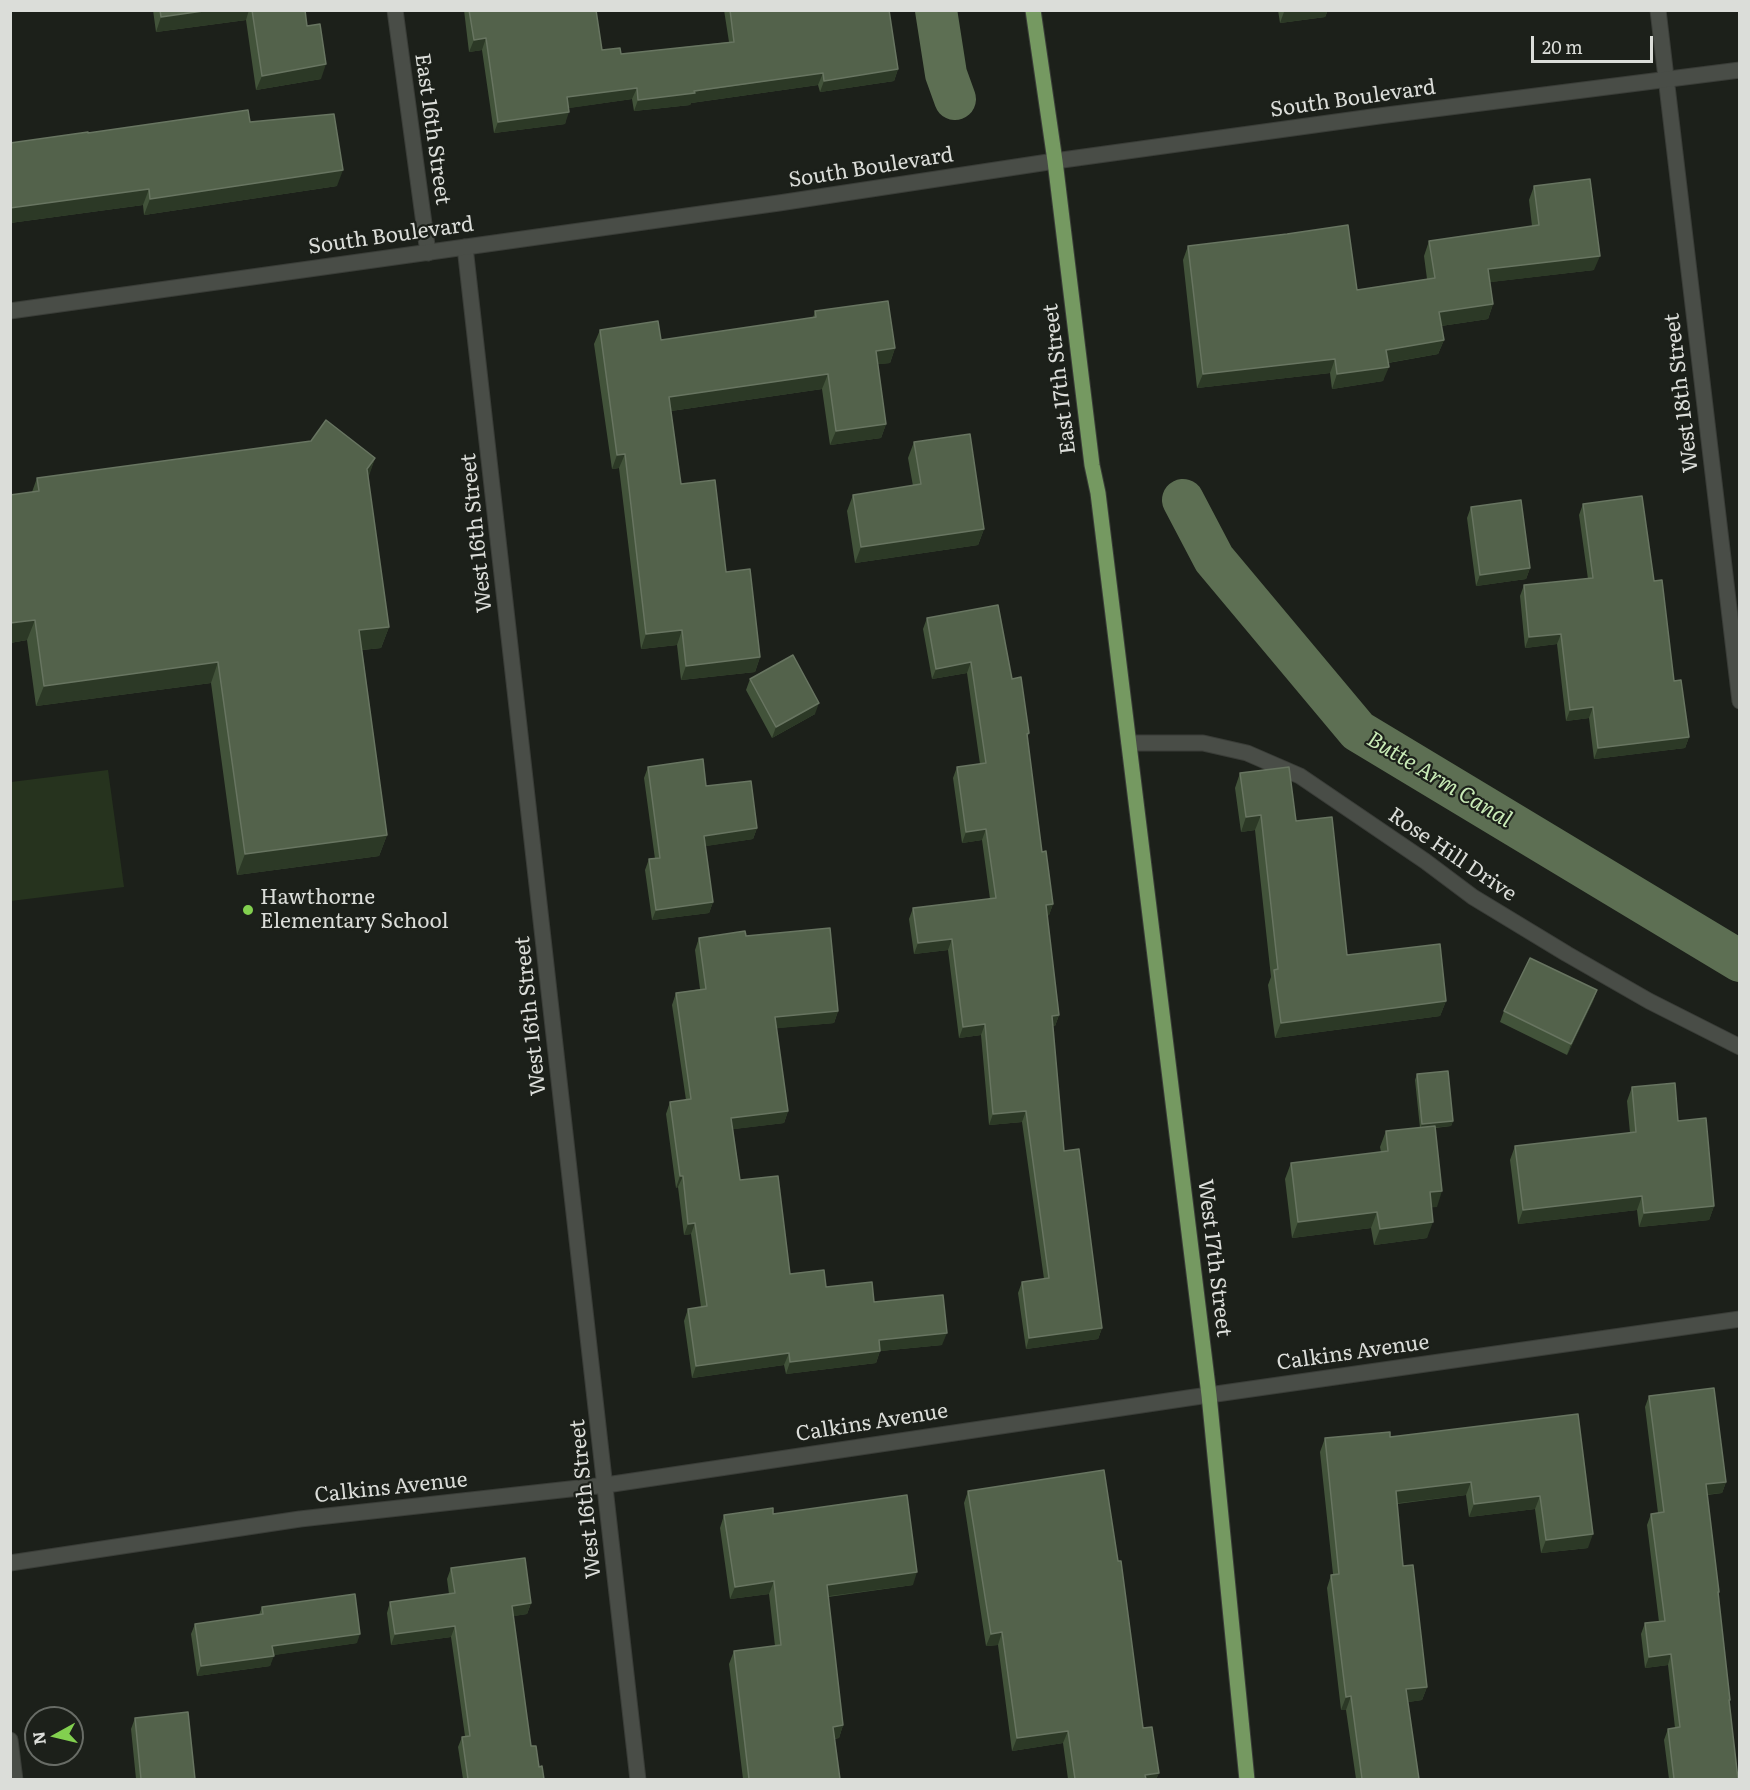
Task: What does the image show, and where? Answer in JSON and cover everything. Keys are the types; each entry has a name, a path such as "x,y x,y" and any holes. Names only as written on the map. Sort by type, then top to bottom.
{"main road":[{"name":"East 17th Street","path":"1033,10 1055,161 1129,743"},
{"name":"West 17th Street","path":"1129,743 1209,1395 1247,1779"}],"street":[{"name":"East 16th Street","path":"395,10 428,252"},
{"name":"West 18th Street","path":"1658,10 1740,701"},
{"name":"South Boulevard","path":"10,311 779,203 1055,161 1379,116 1740,70"},
{"name":"West 16th Street","path":"465,247 638,1779"},
{"name":"Rose Hill Drive","path":"1129,743 1203,743 1247,753 1300,776 1425,861 1473,897 1649,1001 1740,1047"},
{"name":"Calkins Avenue","path":"10,1563 300,1519 606,1485 1740,1319"},
{"path":"10,1740 15,1779"}],"green space":[{"path":"108,770 124,887 11,901 11,782"}],"building":[{"path":"160,10 210,10 161,17"},
{"path":"252,10 305,10 307,26 320,24 326,64 262,76"},
{"path":"469,10 596,10 602,50 620,48 621,54 734,42 730,10 889,10 898,69 824,81 823,73 638,100 637,88 567,97 569,112 498,122 486,38 474,40"},
{"path":"248,110 250,122 334,114 343,170 150,199 149,189 10,208 10,143"},
{"path":"1590,179 1600,256 1488,269 1493,304 1439,312 1444,340 1386,350 1389,367 1337,374 1335,359 1203,374 1188,246 1348,225 1357,290 1435,278 1429,241 1539,225 1534,186"},
{"path":"888,301 895,348 876,351 886,424 836,431 828,374 669,397 681,484 715,480 726,572 750,569 760,657 686,666 682,630 646,634 625,454 617,455 600,330 658,321 661,340 816,317 815,311"},
{"path":"326,420 375,458 367,469 389,627 359,630 387,835 245,854 218,662 44,686 35,620 10,623 10,495 39,491 37,478 311,441"},
{"path":"970,434 984,529 861,547 853,495 921,484 914,442"},
{"path":"1642,496 1654,581 1662,580 1674,681 1681,680 1689,737 1598,748 1593,707 1570,710 1561,634 1529,637 1524,585 1593,578 1583,504"},
{"path":"1521,500 1530,568 1480,575 1471,507"},
{"path":"998,605 1012,679 1021,677 1042,852 1046,851 1053,904 1046,905 1059,1015 1052,1016 1064,1151 1079,1149 1102,1328 1029,1338 1022,1282 1049,1278 1026,1111 993,1114 985,1024 963,1027 952,939 918,943 913,908 996,898 986,829 966,832 957,767 986,763 971,662 936,669 927,618"},
{"path":"793,655 819,703 776,727 750,679"},
{"path":"703,759 706,786 751,781 757,828 704,836 713,902 656,910 649,859 660,858 648,767"},
{"path":"1289,767 1296,821 1332,817 1347,955 1440,944 1446,1001 1281,1023 1274,970 1278,969 1261,815 1246,817 1240,773"},
{"path":"830,928 838,1011 775,1017 788,1111 731,1118 740,1180 778,1176 790,1274 824,1270 826,1287 872,1282 874,1302 943,1295 947,1333 879,1340 880,1351 790,1362 789,1353 696,1366 688,1309 707,1306 695,1223 688,1224 683,1176 680,1176 670,1102 691,1099 676,993 706,989 699,938 745,931 746,936"},
{"path":"1530,958 1597,990 1571,1044 1504,1011"},
{"path":"1448,1071 1453,1121 1422,1124 1417,1074"},
{"path":"1675,1083 1678,1121 1706,1118 1714,1206 1644,1213 1642,1196 1523,1210 1515,1146 1636,1132 1632,1087"},
{"path":"1435,1126 1442,1191 1430,1192 1433,1222 1380,1229 1377,1212 1298,1222 1291,1163 1388,1151 1386,1131"},
{"path":"1714,1388 1726,1482 1706,1484 1738,1779 1674,1779 1668,1729 1680,1727 1671,1654 1649,1657 1645,1623 1665,1621 1651,1514 1664,1512 1649,1396"},
{"path":"1578,1414 1593,1534 1546,1540 1540,1496 1474,1504 1471,1482 1396,1491 1403,1566 1413,1565 1427,1687 1406,1689 1419,1779 1362,1779 1351,1696 1346,1697 1331,1575 1339,1574 1325,1438 1390,1432 1390,1437"},
{"path":"1104,1470 1118,1561 1121,1561 1143,1728 1152,1727 1159,1773 1145,1775 1146,1779 1075,1779 1068,1731 1017,1738 1002,1632 991,1634 968,1491"},
{"path":"907,1495 917,1572 827,1585 843,1725 833,1727 840,1779 749,1779 734,1651 781,1645 774,1581 735,1587 724,1515 773,1508 773,1514"},
{"path":"525,1558 531,1603 512,1606 531,1746 536,1746 539,1767 542,1766 544,1779 468,1779 462,1737 470,1736 455,1626 395,1634 390,1602 455,1593 451,1568"},
{"path":"355,1594 360,1634 272,1646 274,1656 201,1666 195,1624 263,1614 262,1607"},
{"path":"188,1712 195,1779 141,1779 135,1718"}],"waterway":[{"path":"936,10 946,74 955,99"},
{"name":"Butte Arm Canal","path":"1183,500 1214,559 1358,731 1740,961"}],"place":[{"name":"Hawthorne Elementary School","path":"248,910"}]}
